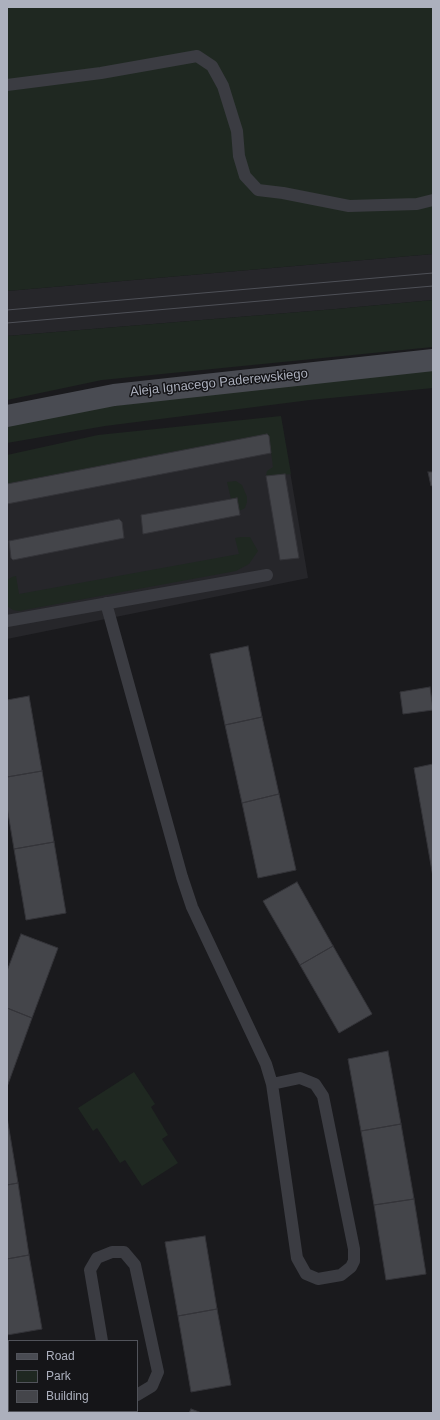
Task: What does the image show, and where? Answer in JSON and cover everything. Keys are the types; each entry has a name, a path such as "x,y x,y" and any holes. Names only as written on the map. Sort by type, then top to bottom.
{"street":[{"name":"Aleja Ignacego Paderewskiego","path":"7,416 114,395 433,360"}],"lane":[{"path":"7,85 101,73 197,56 212,66 223,86 237,131 239,156 245,176 258,190 283,193 349,206 417,204 433,200"},
{"path":"7,621 267,575"},
{"path":"106,603 182,877 192,907 266,1064 272,1084 297,1258 306,1274 318,1280 342,1275 351,1267 354,1261 354,1250 323,1096 315,1084 300,1078 272,1084"},
{"path":"102,1340 90,1270 97,1258 112,1252 124,1252 135,1265 158,1372 152,1386 138,1394"}],"shaded area":[{"path":"433,254 433,300 7,336 7,291"},
{"path":"282,424 308,578 7,639 7,465"}],"green space":[{"path":"7,7 433,7 433,254 7,291"},
{"path":"433,300 433,347 102,380 7,400 7,336"},
{"path":"433,370 433,388 310,400 105,426 7,443 7,425 83,410 196,395"},
{"path":"281,416 291,474 266,476 267,471 273,467 269,436 267,434 7,484 7,455 98,435"},
{"path":"236,481 242,485 247,497 245,508 239,511 237,498 231,499 227,482"},
{"path":"250,537 258,551 249,564 236,571 19,611 13,610 7,606 7,580 12,577 16,576 19,594 239,554 235,538"},
{"path":"134,1072 155,1104 151,1107 168,1135 162,1139 178,1163 142,1186 125,1160 120,1163 97,1128 93,1131 78,1108"}],"building":[{"path":"267,434 269,436 271,453 7,504 7,484"},
{"path":"428,472 433,472 433,485 431,486"},
{"path":"285,474 299,558 280,560 266,476"},
{"path":"237,498 240,515 143,534 141,515"},
{"path":"119,519 122,522 124,538 13,560 11,558 9,541"},
{"path":"248,646 262,717 225,725 210,654"},
{"path":"430,687 433,710 403,714 400,692"},
{"path":"29,696 42,771 7,777 7,700"},
{"path":"262,717 279,794 242,803 225,725"},
{"path":"433,764 433,877 414,768"},
{"path":"42,771 54,842 14,849 7,807 7,777"},
{"path":"279,794 296,870 258,878 242,803"},
{"path":"54,842 66,913 26,920 14,849"},
{"path":"297,882 333,946 300,965 263,901"},
{"path":"21,934 58,948 32,1018 7,1008 7,971"},
{"path":"333,946 372,1014 339,1033 300,965"},
{"path":"7,1008 32,1018 7,1087"},
{"path":"388,1051 401,1124 361,1131 348,1059"},
{"path":"7,1117 18,1183 7,1185"},
{"path":"401,1124 414,1199 374,1205 361,1131"},
{"path":"18,1183 29,1255 7,1259 7,1185"},
{"path":"414,1199 426,1274 386,1280 374,1205"},
{"path":"205,1236 217,1309 178,1316 165,1242"},
{"path":"29,1255 42,1329 7,1335 7,1259"},
{"path":"217,1309 231,1385 191,1392 178,1316"},
{"path":"191,1409 202,1413 189,1413"}],"tram line":[{"path":"7,310 433,273"},
{"path":"7,323 433,286"}]}
